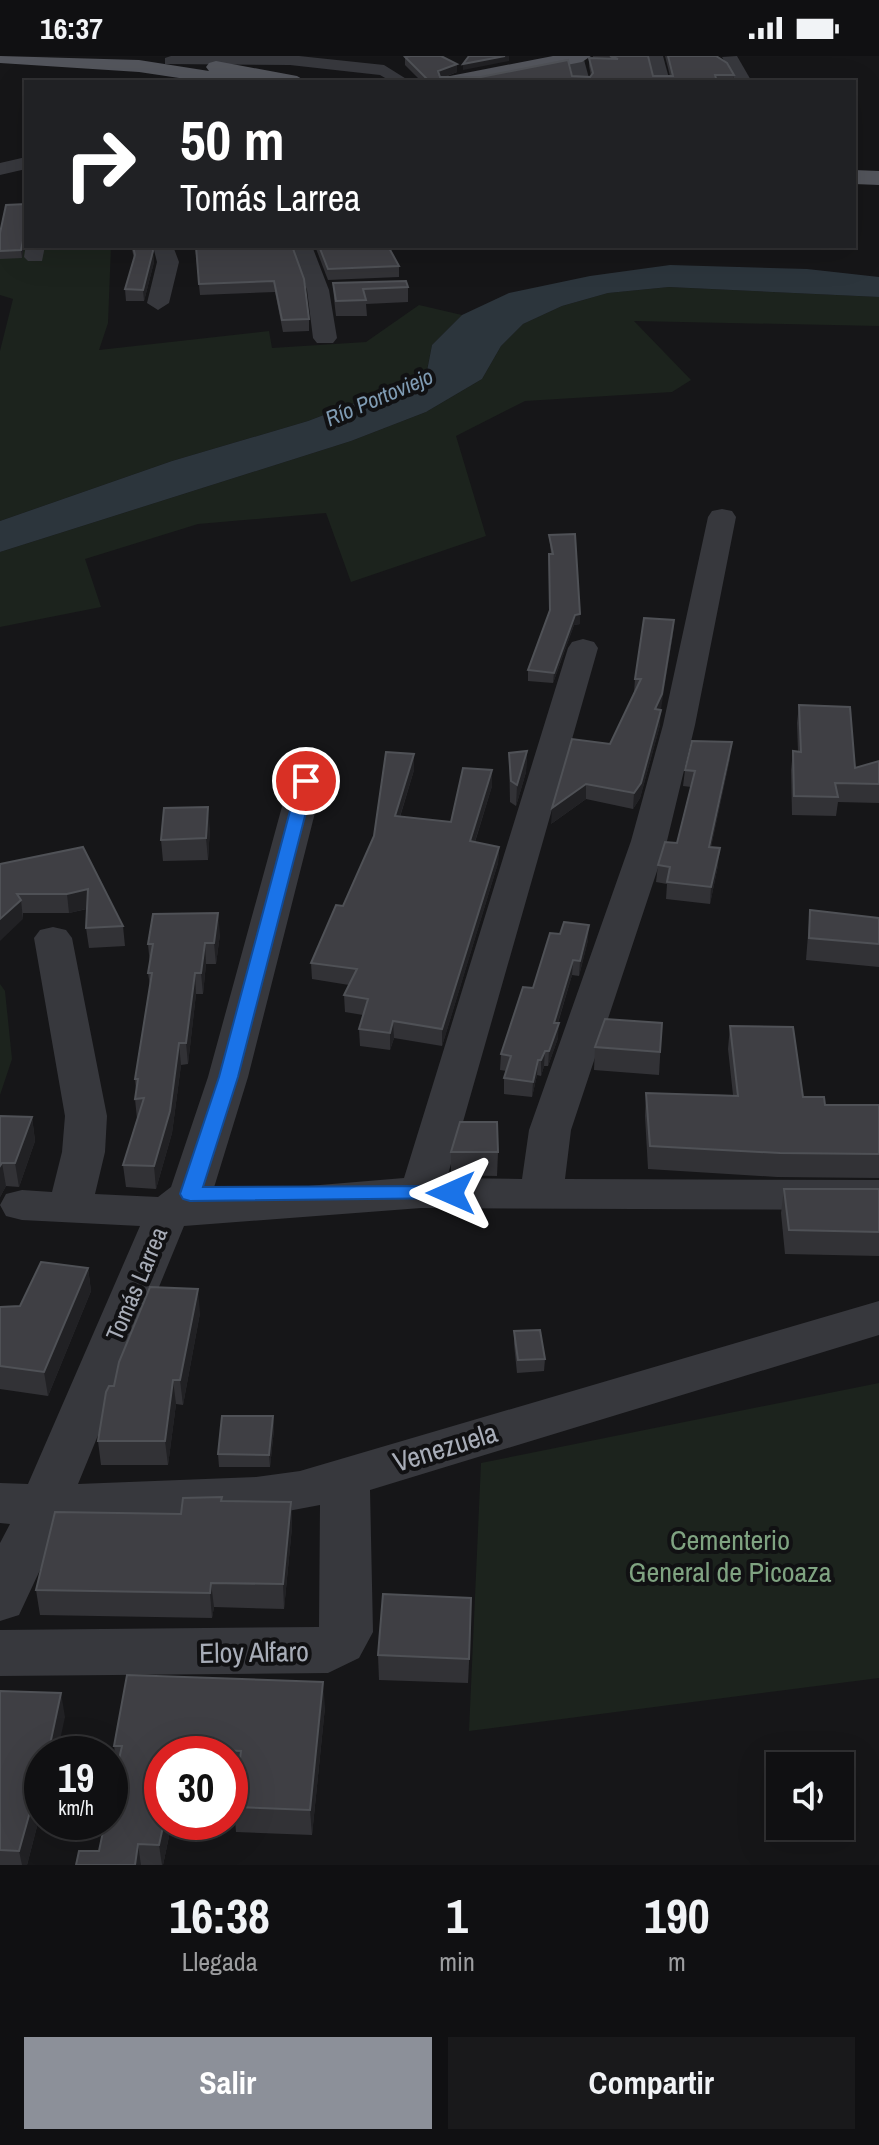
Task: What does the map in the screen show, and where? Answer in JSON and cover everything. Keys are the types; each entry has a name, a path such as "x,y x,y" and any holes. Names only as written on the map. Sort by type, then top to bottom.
{"main road":[{"path":"119,56 201,65 286,80"},
{"path":"459,80 544,59 579,56"},
{"path":"0,57 103,62 231,80"},
{"path":"442,80 486,74"},
{"path":"856,169 879,169"},
{"path":"856,177 879,178"}],"street":[{"path":"579,56 582,80"},
{"path":"655,56 661,80"},
{"path":"730,57 743,80"},
{"path":"171,61 290,60 384,70 401,80"},
{"path":"201,65 238,65 332,78 379,80"},
{"path":"0,169 24,163"},
{"path":"158,303 168,262 164,248"},
{"path":"303,248 326,290 325,338"},
{"path":"542,1192 550,1130 649,841 679,725 722,517"},
{"path":"421,1193 583,648"},
{"name":"Tomás Larrea","path":"0,1599 22,1504 179,1203 228,1077 306,781"},
{"path":"53,938 86,1116 87,1140 82,1167 68,1208"},
{"path":"22,1205 68,1208 421,1193 879,1195"},
{"name":"Venezuela","path":"22,1504 256,1497 300,1491 879,1318"},
{"name":"Eloy Alfaro","path":"0,1653 328,1650 340,1642 346,1632 345,1478"}],"green space":[{"path":"0,228 24,228 24,248 111,248 108,323 99,350 269,331 272,348 366,342 419,305 462,315 432,345 426,375 308,421 172,461 0,521 0,351 13,299 0,295"},
{"path":"669,287 879,297 879,326 634,321 691,380 672,392 525,401 456,436 486,536 351,582 326,513 198,524 85,559 101,607 0,627 0,552 351,441 426,412 482,379 501,346 523,324 562,306 608,293"},
{"path":"0,984 5,991 12,1059 0,1095"},
{"name":"Cementerio General de Picoaza","path":"879,1383 879,1678 469,1731 481,1463"}],"water":[{"name":"Río Portoviejo","path":"670,265 807,269 879,277 879,297 669,287 608,293 562,306 523,324 501,346 482,379 426,412 351,441 0,552 0,521 172,461 308,421 426,376 432,345 462,315 509,293 590,276"}],"building":[{"path":"441,56 457,64 438,71 440,77 481,77 568,60 572,76 590,77 593,73 589,58 618,59 610,56 648,56 653,76 673,76 668,56 716,56 727,63 734,75 715,75 716,80 428,80 405,57"},
{"path":"469,56 505,56 463,64"},
{"path":"24,204 21,250 0,251 6,205"},
{"path":"133,248 152,248 143,290 125,289 135,255"},
{"path":"196,248 293,248 304,279 309,319 282,320 274,281 199,284"},
{"path":"320,248 389,248 399,266 328,269"},
{"path":"406,281 408,287 363,289 366,300 336,301 333,283"},
{"path":"575,534 580,614 575,615 554,673 528,670 550,610 549,554 553,554 549,535"},
{"path":"644,618 674,620 662,694 655,709 661,710 641,783 634,793 586,784 552,808 572,739 610,744 641,679 635,679"},
{"path":"799,705 850,707 855,768 879,761 879,784 835,783 838,797 794,796 793,751 801,752"},
{"path":"692,741 732,742 709,847 720,848 711,887 667,882 670,867 658,865 665,842 677,843 695,771 685,770"},
{"path":"527,751 517,785 511,781 509,753"},
{"path":"386,752 414,754 395,816 451,822 463,768 492,770 470,841 499,847 442,1029 393,1021 390,1033 359,1029 368,999 344,995 357,969 311,963 336,905 343,906 374,836"},
{"path":"208,807 206,838 161,840 164,808"},
{"path":"83,847 123,926 86,928 88,889 67,894 17,894 21,900 0,919 0,864"},
{"path":"810,910 879,918 879,944 809,938"},
{"path":"218,913 214,943 205,943 201,973 195,973 186,1043 179,1043 170,1111 154,1166 123,1165 144,1098 135,1099 138,1079 135,1079 152,973 148,973 153,944 148,944 153,914"},
{"path":"564,922 589,925 580,961 573,960 554,1023 559,1023 549,1051 545,1051 538,1060 533,1082 504,1078 511,1056 501,1054 523,987 533,988 550,933 560,934"},
{"path":"605,1019 662,1023 660,1052 595,1047"},
{"path":"730,1026 793,1027 803,1097 824,1097 825,1105 879,1105 879,1154 780,1153 650,1146 646,1093 738,1096"},
{"path":"0,1116 32,1117 15,1163 2,1163 0,1166"},
{"path":"460,1122 497,1122 498,1152 451,1152"},
{"path":"784,1189 879,1189 879,1232 789,1230"},
{"path":"41,1262 88,1268 44,1372 0,1366 0,1307 20,1306"},
{"path":"150,1287 198,1289 180,1380 173,1380 165,1441 98,1441 106,1392 109,1386 114,1386 119,1362"},
{"path":"540,1330 545,1359 518,1360 514,1331"},
{"path":"222,1416 273,1416 269,1455 218,1454"},
{"path":"222,1497 221,1501 291,1502 283,1584 211,1583 210,1593 36,1590 55,1512 181,1514 183,1498"},
{"path":"383,1594 471,1598 469,1659 378,1655"},
{"path":"127,1675 323,1682 310,1810 248,1808 248,1736 144,1736 144,1840 160,1840 159,1845 138,1844 135,1865 76,1865 79,1851 99,1851 101,1840 128,1840 128,1736 116,1736"},
{"path":"0,1691 61,1693 52,1736 24,1736 24,1833 19,1851 0,1850"}],"route":[{"path":"306,781 228,1077 190,1194 451,1193"}]}
